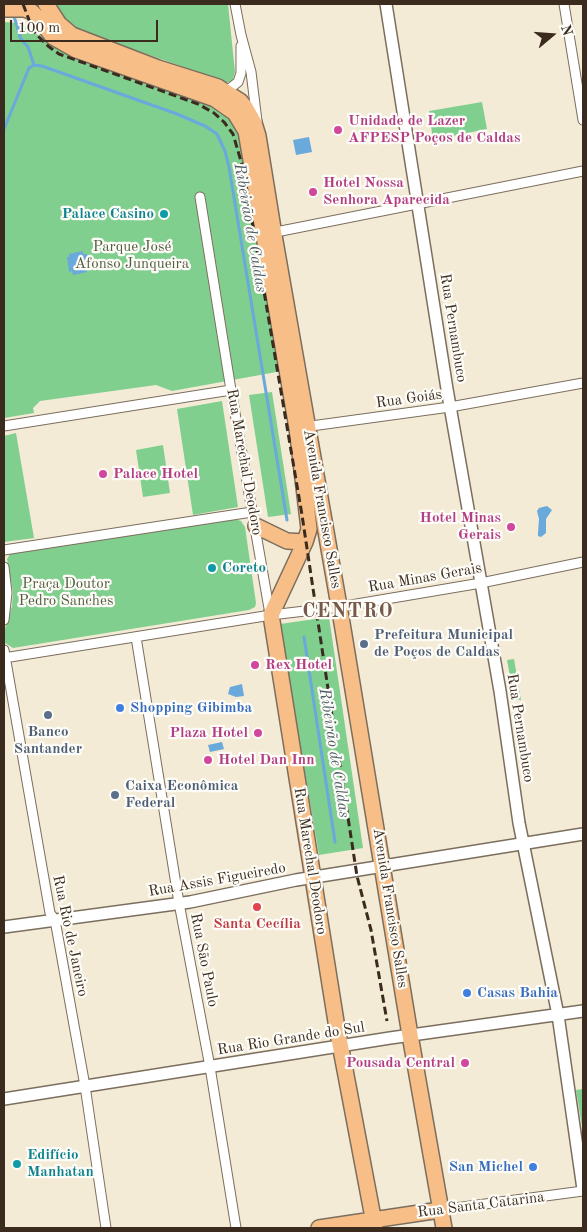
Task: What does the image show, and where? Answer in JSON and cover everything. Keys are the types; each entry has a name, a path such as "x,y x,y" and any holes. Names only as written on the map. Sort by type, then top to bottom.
{"main road":[{"name":"Avenida Francisco Salles","path":"46,4 60,24 72,35 158,68 210,84 235,113 246,131 268,234 302,428 339,607 444,1228"},
{"name":"Avenida Francisco Salles","path":"8,8 25,10 36,15 53,38 61,43 103,60 220,95 245,107 254,123 258,136 268,234"},
{"name":"Avenida Francisco Salles","path":"271,616 305,542 309,529 302,428"},
{"path":"254,519 287,541 305,542"},
{"name":"Rua Marechal Deodoro","path":"271,616 340,1046 374,1224"},
{"name":"Rua Santa Catarina","path":"319,1228 374,1224 440,1210"}],"street":[{"path":"235,4 251,72 258,136"},
{"name":"Rua Pernambuco","path":"386,4 450,407 500,691 523,843 558,1015 583,1190"},
{"path":"564,4 583,120"},
{"path":"220,95 238,82 241,73 241,35"},
{"path":"268,234 583,171"},
{"name":"Rua Marechal Deodoro","path":"200,197 231,390 271,616"},
{"name":"Rua Goiás","path":"302,428 450,407 583,384"},
{"path":"4,426 231,390"},
{"path":"4,550 254,519"},
{"name":"Rua Minas Gerais","path":"271,616 339,607 481,583 583,562"},
{"path":"4,567 7,594 4,620"},
{"path":"4,655 271,616"},
{"name":"Rua São Paulo","path":"136,637 179,904 210,1067 236,1228"},
{"name":"Rua Rio de Janeiro","path":"4,655 50,913 55,920 85,1086 106,1228"},
{"name":"Rua Assis Figueiredo","path":"4,927 179,904 363,869 583,834"},
{"name":"Rua Rio Grande do Sul","path":"4,1098 410,1035 583,1011"},
{"name":"Rua Santa Catarina","path":"440,1210 583,1190"}],"green space":[{"path":"57,4 228,4 235,72 233,79 231,82 226,82 81,31 61,15"},
{"name":"Parque José Afonso Junqueira","path":"4,22 20,23 56,47 188,93 228,113 240,131 282,371 172,391 156,385 40,401 33,408 34,413 4,418"},
{"path":"482,102 487,129 433,140 429,111"},
{"path":"272,392 291,514 268,517 249,395"},
{"path":"222,401 238,507 193,515 177,409"},
{"path":"16,433 34,538 4,542 4,436"},
{"path":"163,445 170,493 143,497 136,450"},
{"name":"Praça Doutor Pedro Sanches","path":"235,519 241,521 245,527 255,607 249,610 13,648 5,643 4,632 12,606 13,592 7,559 10,554"},
{"path":"329,617 363,848 319,855 280,624"},
{"path":"514,659 521,700 514,699 507,660"},
{"path":"583,1089 583,1132 576,1090"}],"water":[{"path":"309,137 312,152 296,155 293,140"},
{"path":"83,251 83,254 87,254 89,268 86,268 87,272 73,275 72,271 69,272 67,257 69,257 69,254"},
{"path":"547,506 552,510 546,519 546,533 541,537 538,536 539,519 537,511 539,508"},
{"path":"242,684 244,696 236,697 228,694 230,687"},
{"path":"222,742 224,749 210,752 208,745"}],"waterway":[{"path":"13,13 21,39 28,47 34,65"},
{"name":"Ribeirão de Caldas","path":"34,65 42,66 177,114 205,126 217,134 225,151 229,167 287,520"},
{"path":"4,129 29,68 34,65"},
{"name":"Ribeirão de Caldas","path":"304,637 335,842"}],"railway":[{"path":"23,4 36,34 59,54 198,104 214,113 233,134 243,168 302,515 333,722"},
{"path":"339,759 357,876 371,930 387,1021"}],"place":[{"name":"Unidade de Lazer AFPESP Poços de Caldas","path":"338,130"},
{"name":"Hotel Nossa Senhora Aparecida","path":"313,192"},
{"name":"Palace Casino","path":"164,214"},
{"name":"Palace Hotel","path":"103,474"},
{"name":"Hotel Minas Gerais","path":"511,527"},
{"name":"Coreto","path":"212,568"},
{"name":"Prefeitura Municipal de Poços de Caldas","path":"364,644"},
{"name":"Rex Hotel","path":"255,665"},
{"name":"Shopping Gibimba","path":"120,708"},
{"name":"Banco Santander","path":"48,715"},
{"name":"Plaza Hotel","path":"258,733"},
{"name":"Hotel Dan Inn","path":"208,760"},
{"name":"Caixa Econômica Federal","path":"115,795"},
{"name":"Santa Cecília","path":"257,907"},
{"name":"Casas Bahia","path":"467,993"},
{"name":"Pousada Central","path":"465,1063"},
{"name":"Edifício Manhatan","path":"17,1164"},
{"name":"San Michel","path":"533,1167"}],"district":[{"name":"CENTRO","path":"348,612"}]}
